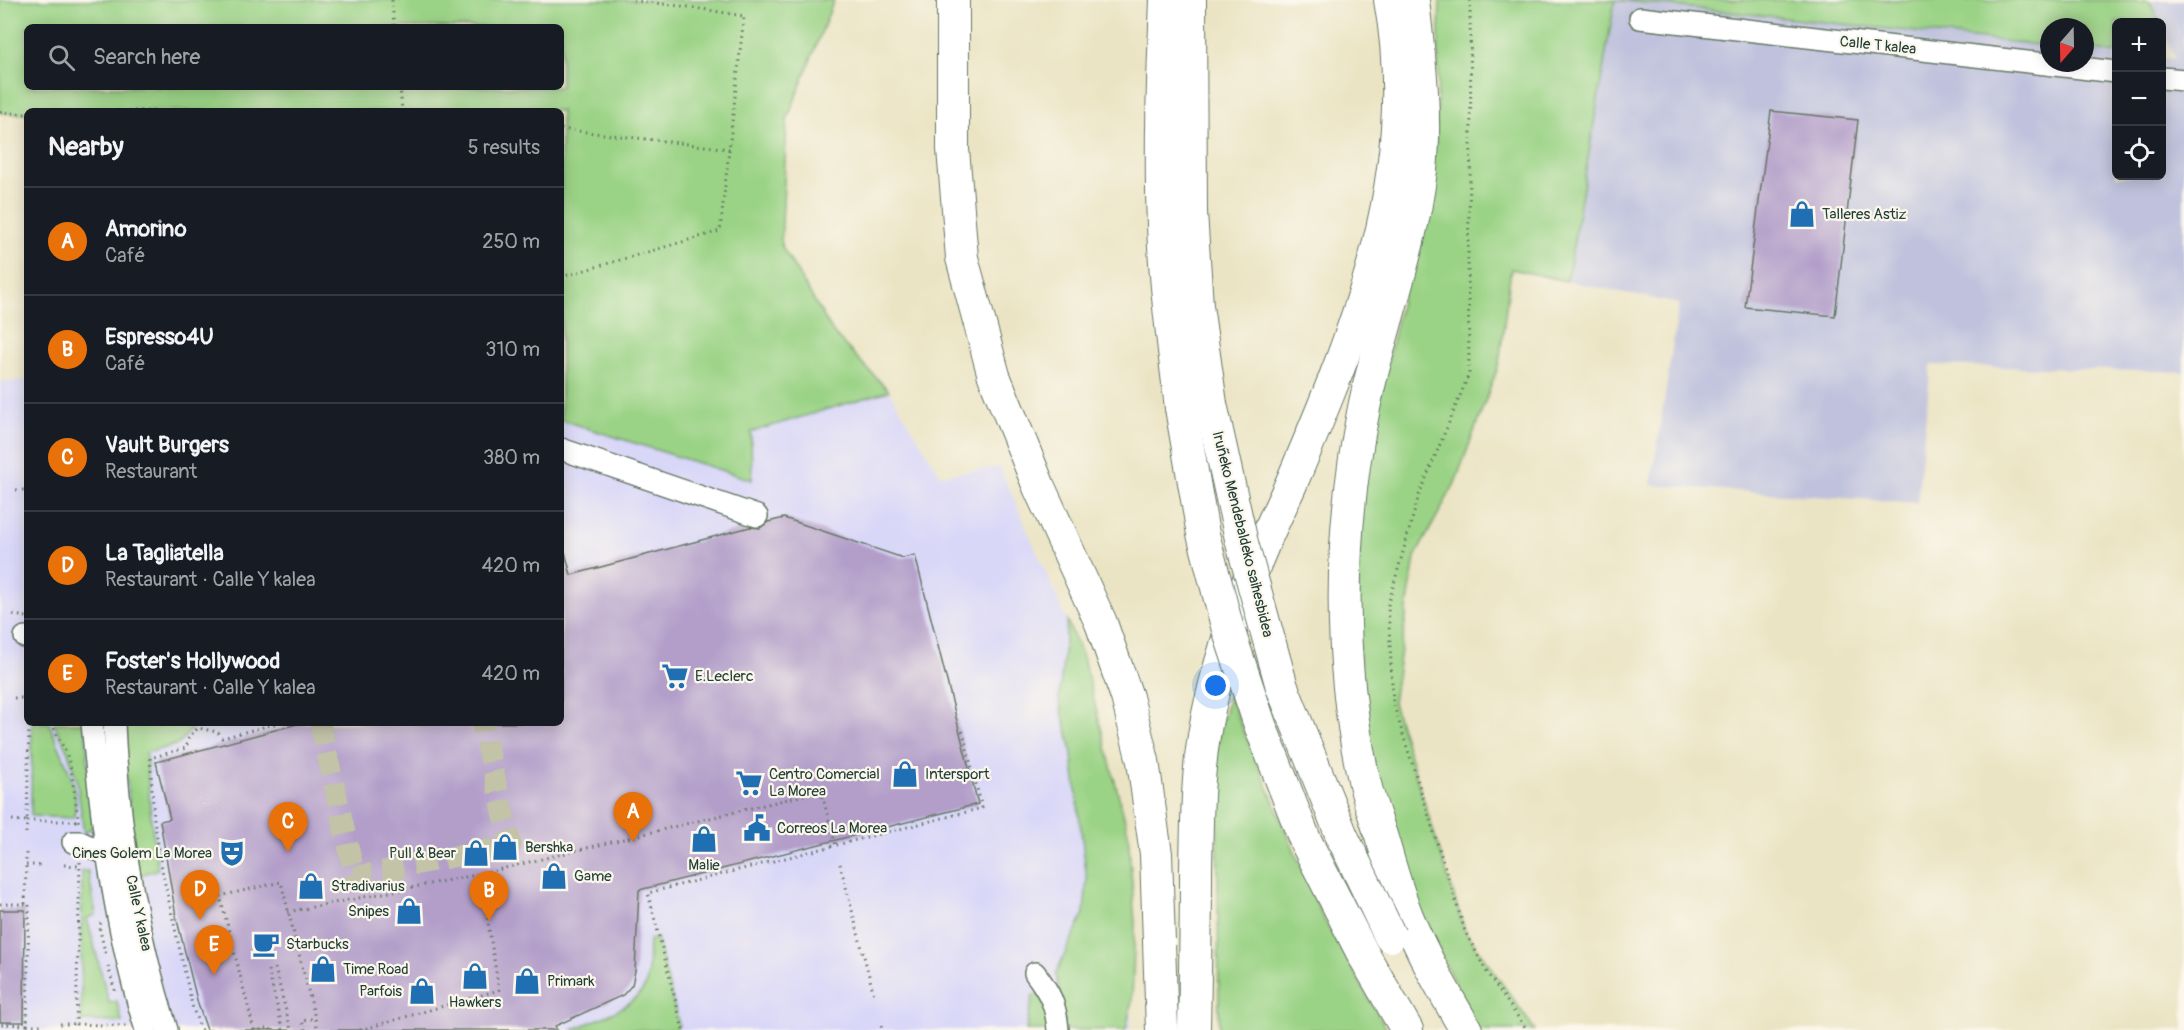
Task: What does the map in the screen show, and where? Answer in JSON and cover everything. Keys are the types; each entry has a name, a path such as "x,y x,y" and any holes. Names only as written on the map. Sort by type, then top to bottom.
{"highway":[{"path":"953,0 953,149 962,258 994,376 1039,487 1101,623 1127,697 1143,761 1156,854 1162,1030"},
{"path":"954,59 965,0"},
{"path":"1151,0 1155,54 1162,92"},
{"name":"Iruñeko Mendebaldeko saihesbidea","path":"1166,0 1162,92 1163,225 1170,316 1196,406 1242,543 1282,687 1342,836 1390,936 1446,1030"},
{"name":"Iruñeko Mendebaldeko saihesbidea","path":"1190,0 1191,212 1197,306 1196,406 1203,534 1227,626 1260,725 1305,840 1363,954 1407,1030"},
{"path":"1194,1030 1197,796 1202,747 1210,705 1234,620 1344,353 1375,263 1386,218 1397,153 1396,34 1390,0"},
{"path":"1413,0 1425,121 1421,171 1413,216 1371,374 1355,459 1345,555 1347,647 1350,689 1365,784 1388,859 1407,915 1434,974 1466,1030"},
{"path":"1289,488 1311,461 1323,440 1362,346 1388,266 1401,219 1413,157 1419,71"},
{"path":"1144,1030 1148,938 1142,826 1149,800"}],"street":[{"name":"Calle T kalea","path":"1640,18 2112,72"},
{"path":"2166,78 2184,80"},
{"path":"564,450 757,516"},
{"name":"Calle Y kalea","path":"92,726 106,854 146,1030"},
{"name":"Calle Y kalea","path":"114,726 116,768 132,884 167,1030"},
{"path":"78,845 80,842 106,854"},
{"path":"1035,973 1050,992 1057,1014 1058,1030"}],"path":[{"path":"392,0 394,24"},
{"path":"564,276 720,231 744,16 629,0"},
{"path":"1470,0 1469,374 1419,495 1388,605 1393,703 1465,931 1486,971 1527,1030"},
{"path":"400,90 402,108"},
{"path":"0,112 24,114"},
{"path":"564,129 730,149"},
{"path":"16,490 24,490"},
{"path":"13,615 24,628"},
{"path":"14,698 24,698"},
{"path":"26,833 28,726"},
{"path":"53,726 66,752 71,769 79,821 76,1024"},
{"path":"201,1030 193,1009 163,875 154,819 150,758 186,748 189,737 198,728 218,732 222,738 267,726"},
{"path":"683,1030 648,893 982,808 962,729"},
{"path":"288,912 480,874 821,791 836,846"},
{"path":"12,820 79,821"},
{"path":"25,904 26,854"},
{"path":"840,864 874,995"},
{"path":"26,865 43,865"},
{"path":"64,865 87,866"},
{"path":"360,1030 499,990 480,874"},
{"path":"254,1030 220,896 281,882 318,1030"},
{"path":"0,904 29,904 27,1024"},
{"path":"275,968 291,1030"},
{"path":"268,970 284,1030"},
{"path":"305,1030 302,1021 315,1018"},
{"path":"0,1024 43,1024"},
{"path":"60,1024 128,1026 128,1030"},
{"path":"260,1030 270,1028 271,1030"}],"shaded area":[{"path":"1615,0 2040,45 2040,72 2094,72 2094,50 2112,52 2112,180 2166,180 2166,58 2175,58 2166,38 2166,18 2157,18 2149,0 2184,0 2184,372 1931,365 1917,503 1651,485 1679,304 1567,281"},
{"path":"24,380 24,726 564,726 564,421 751,480 751,432 889,391 941,475 1000,467 1083,658 1128,832 1135,923 1130,1030 0,1030 0,382"}],"green space":[{"path":"0,0 834,0 787,120 781,245 834,334 889,391 751,432 752,480 564,421 564,108 24,108 24,114 0,113"},
{"path":"1440,0 1615,0 1567,281 1511,269 1499,364 1455,483 1415,557 1393,703 1465,931 1535,1030 1477,1030 1399,867 1371,757 1356,624 1363,474 1436,142"},
{"path":"1616,0 2149,0 2157,18 2112,18 2112,52 2094,50 2094,18 2040,18 2040,45"},
{"path":"1067,621 1083,658 1128,832 1135,923 1132,1000 1126,1030 1064,1030 1056,973 1084,913 1087,880 1071,747 1059,700"},
{"path":"1229,696 1322,916 1387,1030 1219,1030 1217,742"},
{"path":"32,726 50,726 73,783 75,807 73,818 31,816"},
{"path":"55,726 85,726 93,822 92,827 84,834 77,782 68,752"},
{"path":"120,726 193,726 179,744 146,753 151,819 158,869 138,876"},
{"path":"82,871 88,871 96,915 87,918 109,1003 117,1001 122,1022 81,1021"},
{"path":"657,938 679,1025 676,1030 572,1030 614,1012 642,992 648,973 649,940"},
{"path":"1033,995 1041,996 1053,1030 1026,1030"}],"building":[{"name":"Talleres Astiz","path":"1771,111 1858,120 1835,316 1745,307"},
{"name":"Centro Comercial La Morea","path":"784,518 903,558 915,555 978,804 639,890 635,971 632,985 623,995 555,1026 557,1030 207,1030 198,1004 176,916 160,821 170,819 156,762 290,726 564,726 564,552 571,575 750,527 760,528 768,522"},
{"path":"0,910 25,910 24,1022 0,1022"}],"tunnel":[{"path":"321,726 355,877 511,845 483,726"}],"place":[{"name":"Talleres Astiz","path":"1802,214"},
{"name":"E.Leclerc","path":"675,676"},
{"name":"Intersport","path":"905,774"},
{"name":"Centro Comercial La Morea","path":"749,783"},
{"name":"Correos La Morea","path":"757,828"},
{"name":"Malie","path":"704,839"},
{"name":"Amorino","path":"633,842"},
{"name":"Bershka","path":"505,847"},
{"name":"Vault Burgers","path":"288,852"},
{"name":"Cines Golem La Morea","path":"232,853"},
{"name":"Pull & Bear","path":"476,853"},
{"name":"Game","path":"554,876"},
{"name":"Stradivarius","path":"311,886"},
{"name":"Snipes","path":"409,911"},
{"name":"La Tagliatella","path":"200,920"},
{"name":"Espresso4U","path":"489,921"},
{"name":"Starbucks","path":"266,944"},
{"name":"Time Road","path":"323,969"},
{"name":"Foster's Hollywood","path":"214,975"},
{"name":"Hawkers","path":"475,976"},
{"name":"Primark","path":"527,981"},
{"name":"Parfois","path":"422,991"}]}
